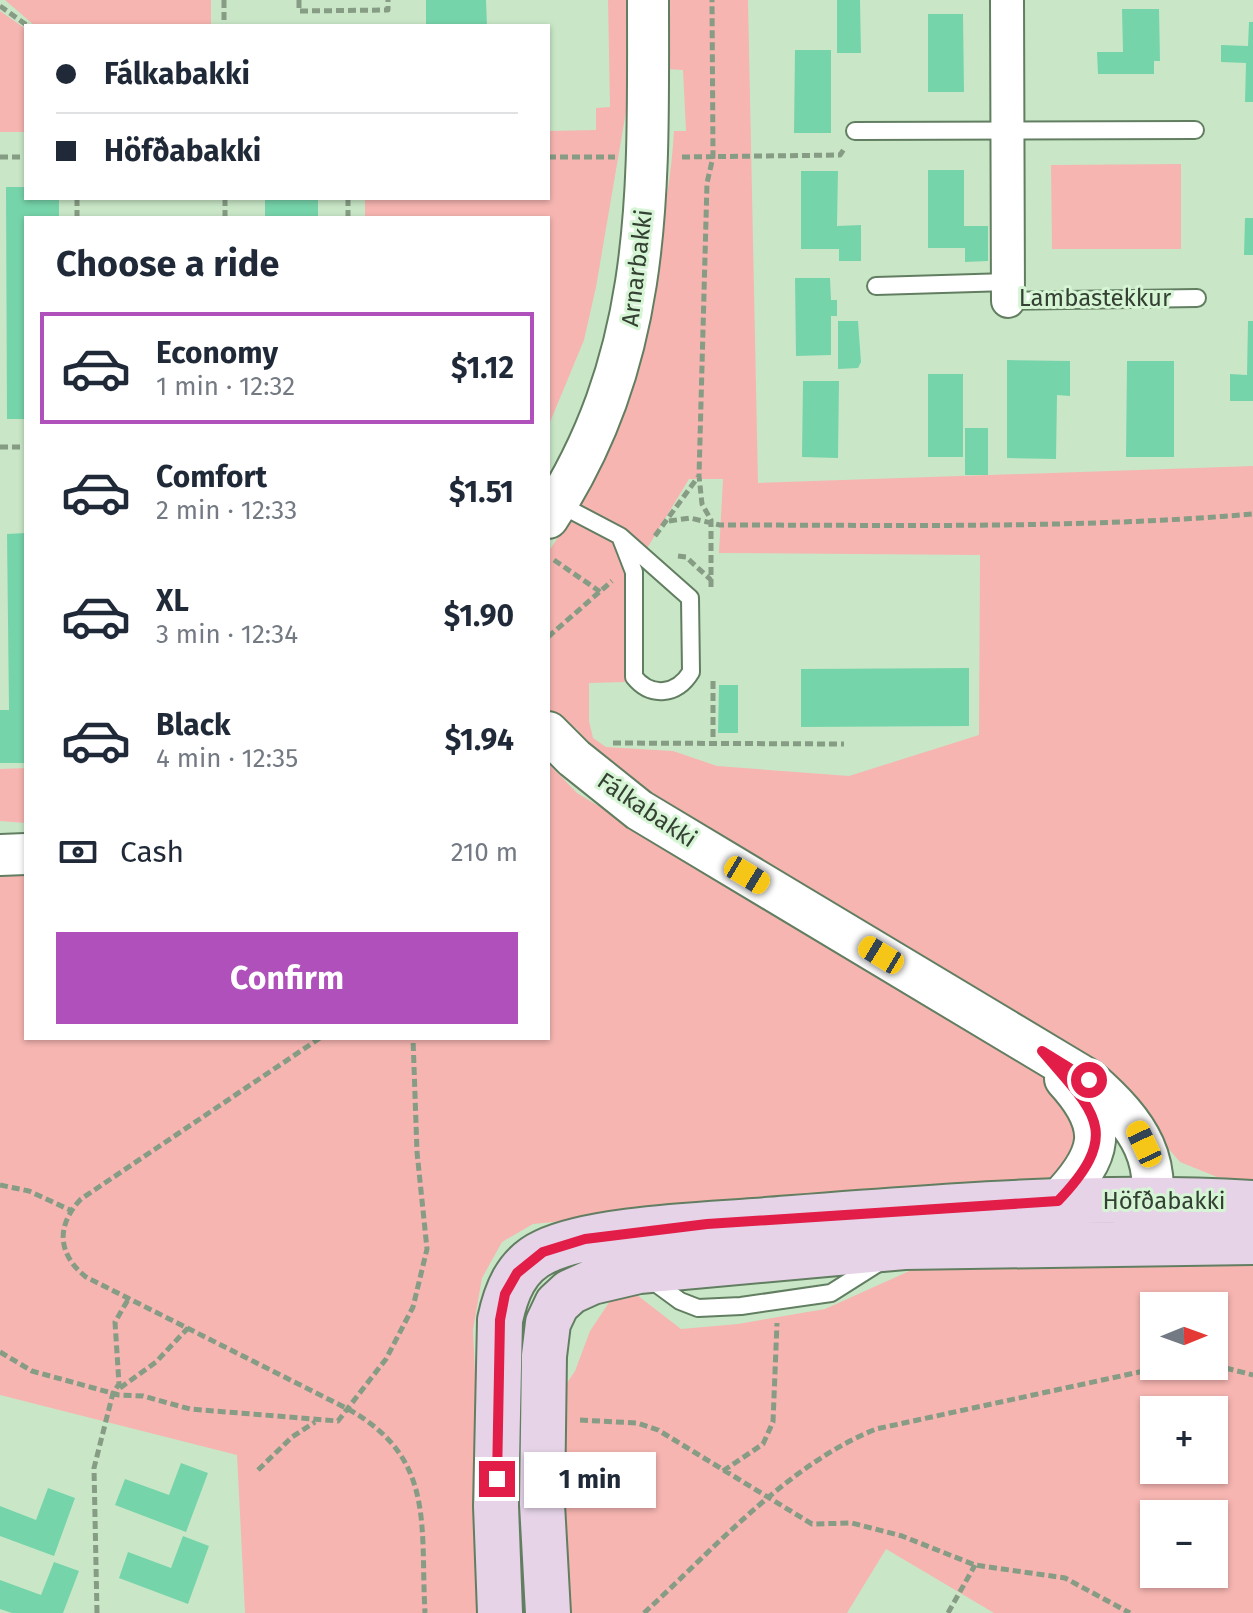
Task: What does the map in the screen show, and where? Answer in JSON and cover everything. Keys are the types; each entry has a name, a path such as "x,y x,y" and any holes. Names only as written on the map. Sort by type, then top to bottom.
{"main road":[{"name":"Höfðabakki","path":"500,1613 496,1506 500,1320 505,1294 517,1273 543,1252 585,1239 707,1224 1058,1201 1245,1202"},
{"name":"Höfðabakki","path":"548,1613 542,1504 548,1323 557,1304 570,1292 592,1282 639,1271 904,1247 1148,1201 1253,1242"}],"street":[{"name":"Arnarbakki","path":"552,510 593,438 629,334 640,274 646,182 648,0"},
{"name":"Lambastekkur","path":"1007,0 1008,292"},
{"name":"Fálkabakki","path":"550,734 574,758 639,810 1089,1080 1136,1127 1148,1201"},
{"path":"0,855 24,854"},
{"name":"Fálkabakki","path":"1042,1051 1083,1098 1094,1119 1093,1158 1084,1174 1058,1201"}],"lane":[{"path":"855,131 1007,128 1195,130"},
{"name":"Lambastekkur","path":"876,286 1197,298"},
{"path":"552,510 620,536 690,598 691,672 672,690 655,691 634,677 634,572 620,536"},
{"path":"639,1271 680,1301 698,1308 778,1303 831,1293 904,1247"}],"path":[{"path":"224,0 224,24"},
{"path":"299,0 299,11 314,11 388,10 388,0"},
{"path":"711,520 702,504 699,476 707,183 713,157 712,0"},
{"path":"0,6 25,24"},
{"path":"677,157 840,155 855,131"},
{"path":"0,157 24,157"},
{"path":"550,157 619,157"},
{"path":"0,447 24,447"},
{"path":"669,521 711,520 720,525 1033,525 1147,523 1253,514"},
{"path":"554,560 602,593"},
{"path":"608,743 844,744"},
{"path":"317,1040 81,1199 70,1210 63,1224 62,1239 74,1267 348,1409 390,1438 414,1476 419,1499 425,1613"},
{"path":"0,1352 32,1371 71,1384 143,1396 190,1409 338,1421 386,1359 413,1307 427,1249 417,1152 413,1040"},
{"path":"0,1185 29,1191 70,1210"},
{"path":"97,1613 94,1468 113,1393 119,1384 115,1322 129,1298"},
{"path":"723,1471 763,1444 773,1422 778,1303"},
{"path":"113,1393 156,1362 188,1328"},
{"path":"1228,1369 1253,1375"},
{"path":"644,1613 769,1499 826,1452 876,1429 1140,1372"},
{"path":"543,1419 637,1423 658,1430 812,1524 852,1523 902,1536 975,1565 1065,1578 1130,1613"},
{"path":"258,1470 292,1437 317,1421"},
{"path":"948,1613 975,1565"}],"shaded area":[{"path":"5,0 211,0 211,24 33,24"},
{"path":"608,0 630,0 629,94 596,287 584,340 550,422 550,216 365,216 365,200 550,200 550,131 596,130 596,108 610,107"},
{"path":"666,0 748,0 758,483 1253,466 1253,1183 1217,1177 1180,1162 1153,1131 1132,1094 1060,1039 646,803 593,756 576,728 570,732 550,712 550,549 569,518 591,462 651,271 666,203 674,131 686,131 683,70 666,69","holes":["689,479 723,479 719,553 980,555 979,735 849,776 717,766 673,751 606,747 593,738 589,721 589,683 625,682 625,585"]},
{"path":"0,11 24,28 24,132 0,132"},
{"path":"1181,164 1181,249 1052,249 1051,165"},
{"path":"550,765 577,793 1047,1077 1081,1129 1063,1175 1044,1179 847,1193 533,1224 502,1242 482,1278 473,1330 486,1613 245,1613 237,1455 0,1395 0,872 24,867 24,1040 550,1040"},
{"path":"24,768 24,823 0,821 0,769"},
{"path":"1185,1263 1253,1265 1253,1613 994,1613 886,1549 847,1613 566,1613 566,1468 543,1419 575,1371 590,1331 612,1298 637,1295 681,1329 738,1324 825,1309 916,1268"}],"building":[{"path":"426,0 486,0 487,24 426,24"},
{"path":"837,0 860,0 861,53 837,53"},
{"path":"1122,9 1159,9 1160,61 1154,61 1154,74 1098,74 1097,52 1123,52"},
{"path":"928,14 963,14 964,92 928,92"},
{"path":"1249,22 1253,22 1253,102 1245,102 1246,63 1221,62 1221,45 1248,46"},
{"path":"795,50 831,50 831,133 794,133"},
{"path":"928,170 964,170 964,226 988,226 988,261 965,262 965,248 928,248"},
{"path":"801,171 838,171 837,226 861,225 861,261 839,261 839,249 801,249"},
{"path":"6,187 24,187 24,200 59,200 59,216 24,216 24,419 7,419"},
{"path":"265,200 318,200 318,216 265,216"},
{"path":"1245,218 1253,218 1253,255 1244,255"},
{"path":"795,278 830,278 831,300 837,300 837,316 831,316 831,355 796,356"},
{"path":"838,321 858,321 861,362 858,368 838,369"},
{"path":"1248,321 1253,321 1253,401 1230,401 1230,374 1247,375"},
{"path":"1007,360 1070,361 1070,396 1057,395 1056,459 1007,458"},
{"path":"1127,361 1174,361 1174,457 1126,457"},
{"path":"928,374 963,374 963,457 928,457"},
{"path":"803,381 839,381 838,458 802,457"},
{"path":"965,428 988,428 988,475 965,475"},
{"path":"24,533 24,763 0,763 0,710 9,710 7,534"},
{"path":"969,668 969,726 801,727 801,669"},
{"path":"719,685 738,685 738,733 718,733"},
{"path":"181,1463 208,1473 186,1532 115,1505 125,1479 169,1495"},
{"path":"48,1488 75,1498 54,1556 0,1536 0,1506 36,1520"},
{"path":"183,1536 209,1546 188,1604 119,1578 128,1552 171,1568"},
{"path":"54,1562 79,1571 63,1613 12,1613 0,1609 0,1580 41,1595"}],"route":[{"path":"497,1479 500,1320 505,1294 517,1273 543,1252 585,1239 707,1224 1058,1201 1084,1174 1093,1158 1096,1140 1094,1119 1083,1098 1042,1051 1089,1080"}]}
